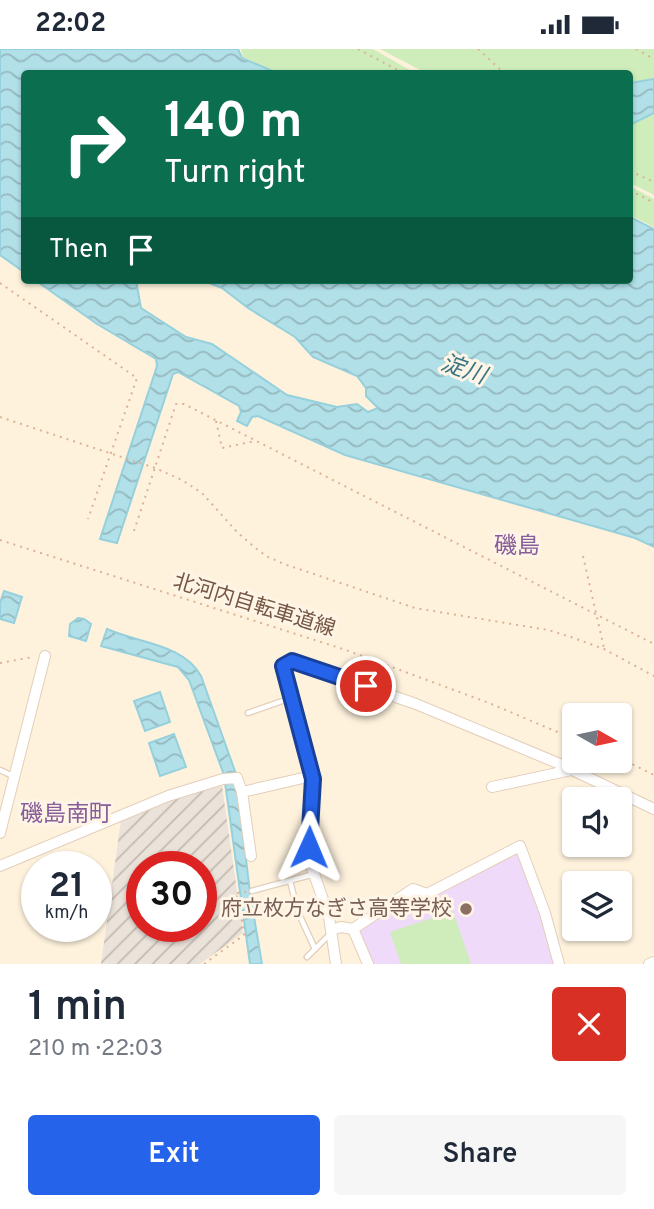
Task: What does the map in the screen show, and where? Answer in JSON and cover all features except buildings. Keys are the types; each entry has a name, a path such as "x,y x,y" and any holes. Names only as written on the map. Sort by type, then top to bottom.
{"street":[{"path":"0,832 45,656"},
{"path":"336,964 327,908 314,874 309,847 313,779 283,666 292,661 416,704 562,766"},
{"path":"492,787 562,772"},
{"path":"577,773 654,809"},
{"path":"0,866 168,796 223,779 237,778 242,792 251,856"},
{"path":"242,792 303,778 313,779"},
{"path":"331,931 341,926 353,929 413,889 426,894 520,846 545,912 559,964"},
{"path":"353,929 368,964"}],"lane":[{"path":"248,712 292,698"},
{"path":"0,770 15,777"},
{"path":"252,891 314,874"},
{"path":"290,881 298,912 315,949"},
{"path":"307,957 331,931"}],"path":[{"path":"358,49 397,70"},
{"path":"478,49 501,70"},
{"path":"636,49 654,59"},
{"path":"633,172 654,182"},
{"path":"633,192 654,203"},
{"path":"0,283 137,378 88,519"},
{"path":"134,531 176,404 184,404 654,644"},
{"path":"0,417 182,480 202,493 237,532 266,556 284,564 415,608 548,630 604,649 654,676"},
{"path":"215,420 222,448 257,441"},
{"name":"北河内自転車道線","path":"0,540 387,664 562,734"},
{"path":"583,556 604,649"},
{"path":"0,663 45,656"},
{"path":"632,764 654,775"},
{"path":"204,964 244,935 238,893 252,891"}],"shaded area":[{"path":"222,786 243,933 200,964 101,964 104,942 112,942 112,885 121,820 187,794"},
{"name":"府立枚方なぎさ高等学校","path":"518,853 556,964 372,964 359,934 361,929 411,897 425,901"}],"green space":[{"path":"241,49 373,49 410,70 271,70 243,57"},
{"path":"380,49 654,49 654,195 633,184 633,70 420,70"},
{"path":"633,188 654,199 654,227 633,216"},
{"path":"453,911 471,964 401,964 390,932"}],"water":[{"path":"0,49 238,49 242,58 270,70 21,70 21,270 0,255"},
{"path":"654,79 654,113 633,124 633,82"},
{"name":"淀川","path":"633,218 654,229 654,547 635,538 345,455 258,416 252,417 247,426 237,421 241,412 239,406 178,372 173,374 117,543 100,539 157,366 156,359 97,324 41,284 137,284 141,308 186,337 212,344 287,395 337,407 357,404 368,412 378,408 366,396 366,388 357,376 313,357 295,337 248,308 222,288 212,284 633,284"},
{"path":"4,591 22,597 14,623 0,619 0,603"},
{"path":"78,618 91,624 86,641 69,636 70,624"},
{"path":"107,629 184,657 201,676 236,774 250,893 262,964 250,964 224,775 189,680 178,667 101,646"},
{"path":"160,692 170,722 145,731 134,701"},
{"path":"174,734 186,767 160,776 149,743"}],"place":[{"name":"府立枚方なぎさ高等学校","path":"466,909"}],"district":[{"name":"磯島","path":"517,547"},
{"name":"磯島南町","path":"66,815"}],"route":[{"path":"309,847 313,779 283,666 292,661 366,686"}]}
